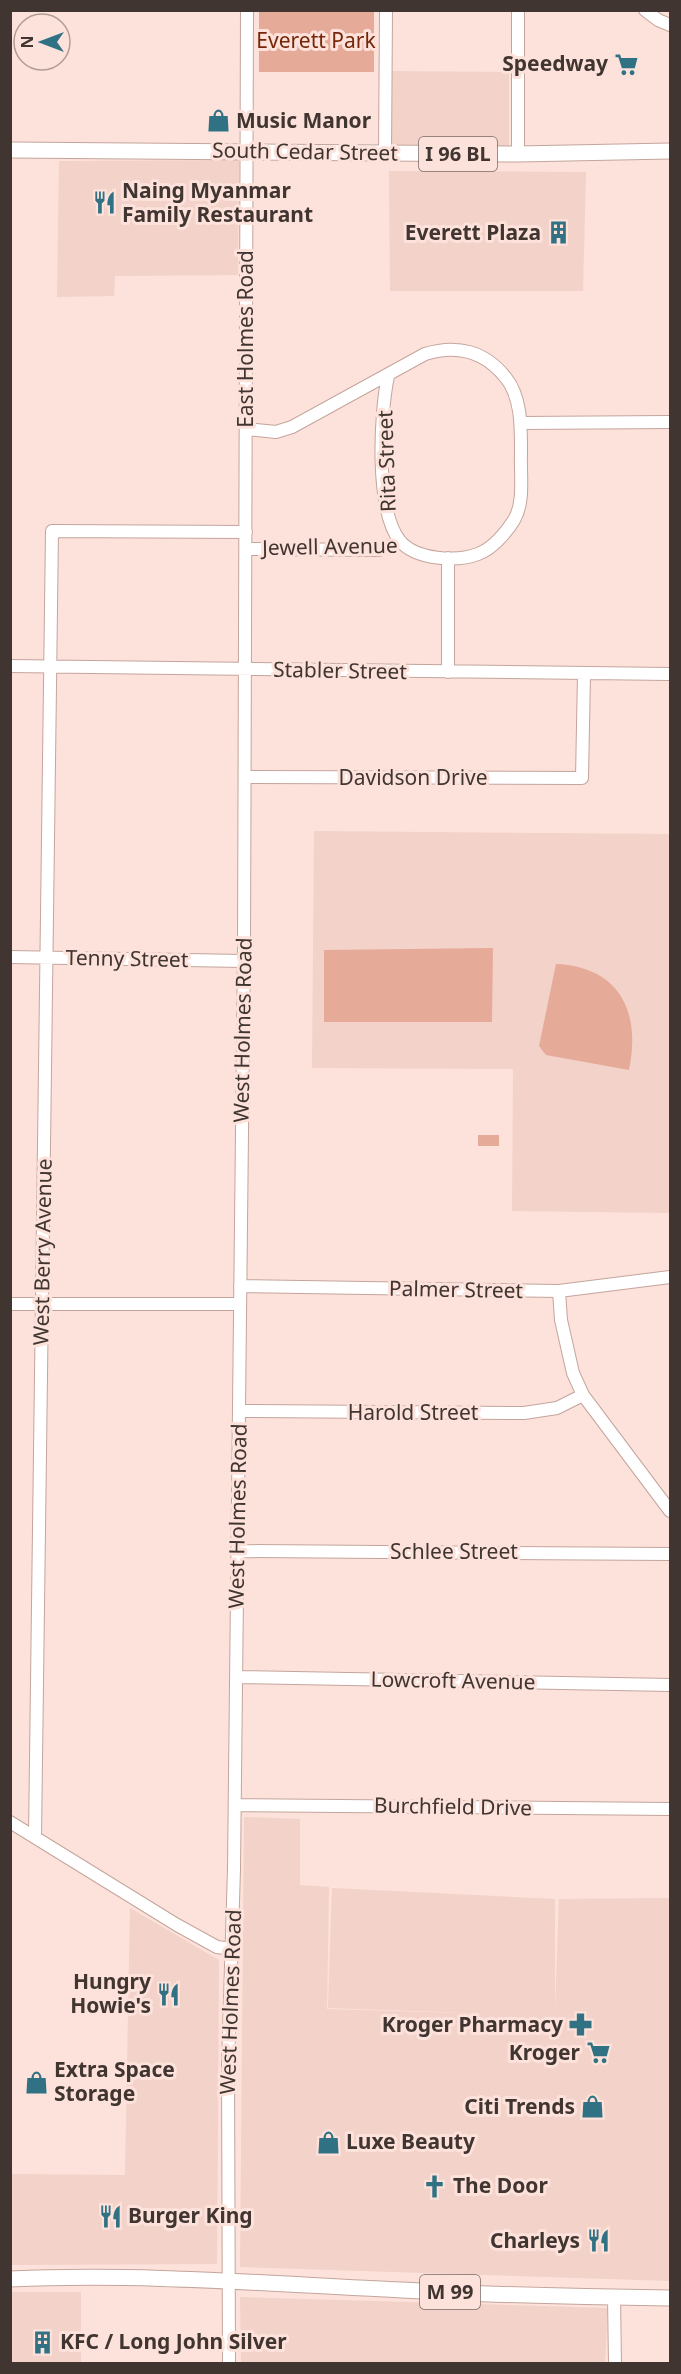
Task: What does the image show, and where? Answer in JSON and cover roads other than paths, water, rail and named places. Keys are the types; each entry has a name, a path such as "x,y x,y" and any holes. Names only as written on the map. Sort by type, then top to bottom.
{"main road":[{"name":"South Cedar Street","path":"10,150 246,150 518,154 670,151"},
{"name":"M 99","path":"10,2279 82,2276 230,2280 425,2291 670,2298"}],"street":[{"name":"East Holmes Road","path":"245,668 247,10"},
{"path":"385,153 386,10"},
{"path":"518,10 518,154"},
{"path":"645,10 658,20 670,25"},
{"path":"246,429 276,432 292,427 425,354 457,348 492,363 508,379 521,423 670,423"},
{"name":"Rita Street","path":"388,376 383,427 385,505 389,523 401,542"},
{"name":"Jewell Avenue","path":"246,549 379,550 401,542 425,554 448,558 479,554 501,537 515,519 520,502 521,423"},
{"name":"Jewell Avenue","path":"52,531 246,532"},
{"name":"West Berry Avenue","path":"35,1837 52,531"},
{"path":"448,558 448,672"},
{"name":"Stabler Street","path":"10,666 670,674"},
{"name":"West Holmes Road","path":"229,2364 228,2135 235,1804 245,668"},
{"name":"Davidson Drive","path":"245,777 582,778 584,674"},
{"name":"Tenny Street","path":"10,957 244,961"},
{"name":"Palmer Street","path":"240,1286 559,1292 670,1277"},
{"path":"559,1292 561,1320 573,1373 584,1395 670,1511"},
{"path":"10,1304 240,1304"},
{"name":"Harold Street","path":"239,1411 524,1413 557,1408 584,1395"},
{"name":"Schlee Street","path":"237,1551 670,1554"},
{"name":"Lowcroft Avenue","path":"236,1677 670,1685"},
{"name":"Burchfield Drive","path":"235,1804 670,1809"},
{"path":"10,1822 177,1925 217,1947 232,1949"},
{"path":"614,2297 615,2364"}],"place":[{"name":"Speedway","path":"626,64"},
{"name":"Music Manor","path":"218,121"},
{"name":"Naing Myanmar Family Restaurant","path":"104,203"},
{"name":"Everett Plaza","path":"559,233"},
{"name":"Hungry Howie's","path":"169,1994"},
{"name":"Kroger Pharmacy","path":"581,2025"},
{"name":"Kroger","path":"598,2053"},
{"name":"Extra Space Storage","path":"36,2082"},
{"name":"Citi Trends","path":"593,2107"},
{"name":"Luxe Beauty","path":"328,2142"},
{"name":"The Door","path":"435,2186"},
{"name":"Burger King","path":"110,2216"},
{"name":"Charleys","path":"598,2241"},
{"name":"KFC / Long John Silver","path":"42,2342"}],"park label":[{"name":"Everett Park","path":"316,41"}]}
